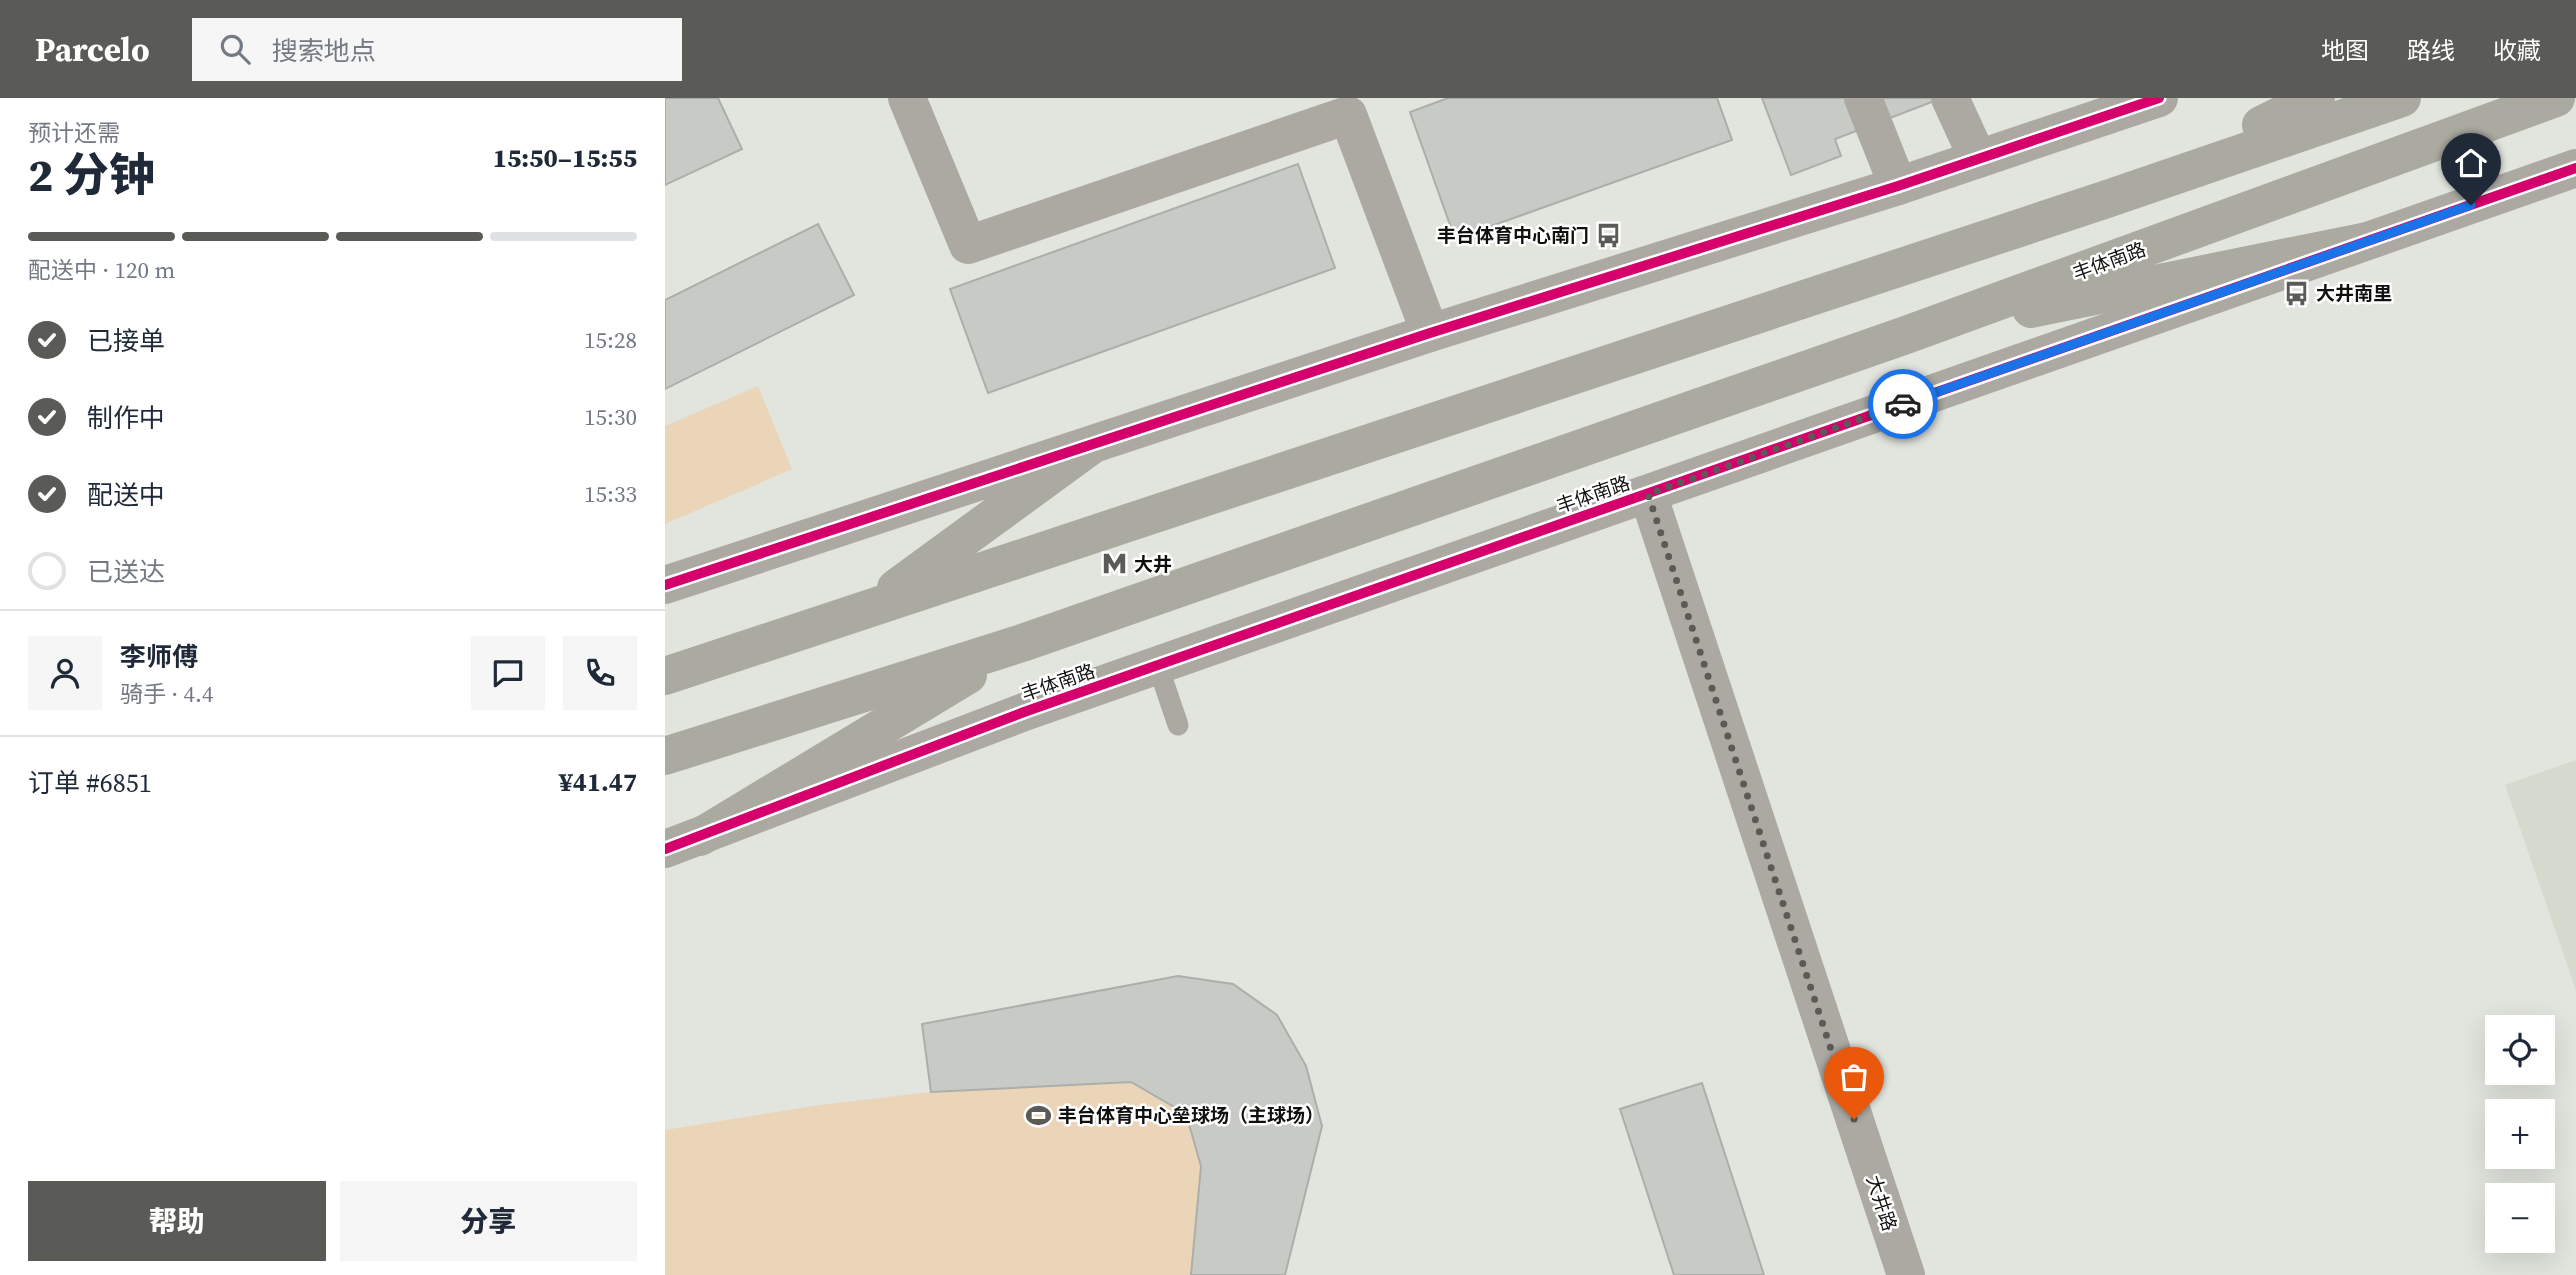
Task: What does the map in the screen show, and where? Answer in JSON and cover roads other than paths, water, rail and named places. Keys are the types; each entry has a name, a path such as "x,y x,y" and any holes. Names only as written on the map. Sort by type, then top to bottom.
{"highway":[{"path":"2107,199 2316,98"},
{"path":"665,676 2107,199 2402,98"},
{"name":"丰体南路","path":"669,755 1022,643 1906,335 2556,98"},
{"path":"1906,335 2367,241"},
{"path":"863,611 1092,444"},
{"path":"683,843 1022,643"}],"street":[{"path":"907,98 968,245 1348,115 1430,333"},
{"path":"1863,98 1898,186"},
{"path":"1950,98 1978,159"},
{"path":"665,585 1430,333 1898,186 2159,98"},
{"name":"丰体南路","path":"683,843 1024,712 2576,168"},
{"name":"大井路","path":"1648,494 1906,1275"}],"lane":[{"path":"1158,666 1178,725"}],"place":[{"name":"丰台体育中心南门","path":"1609,235"},
{"name":"大井南里","path":"2296,293"},
{"name":"大井","path":"1114,564"},
{"name":"丰台体育中心垒球场（主球场）","path":"1038,1115"}]}
